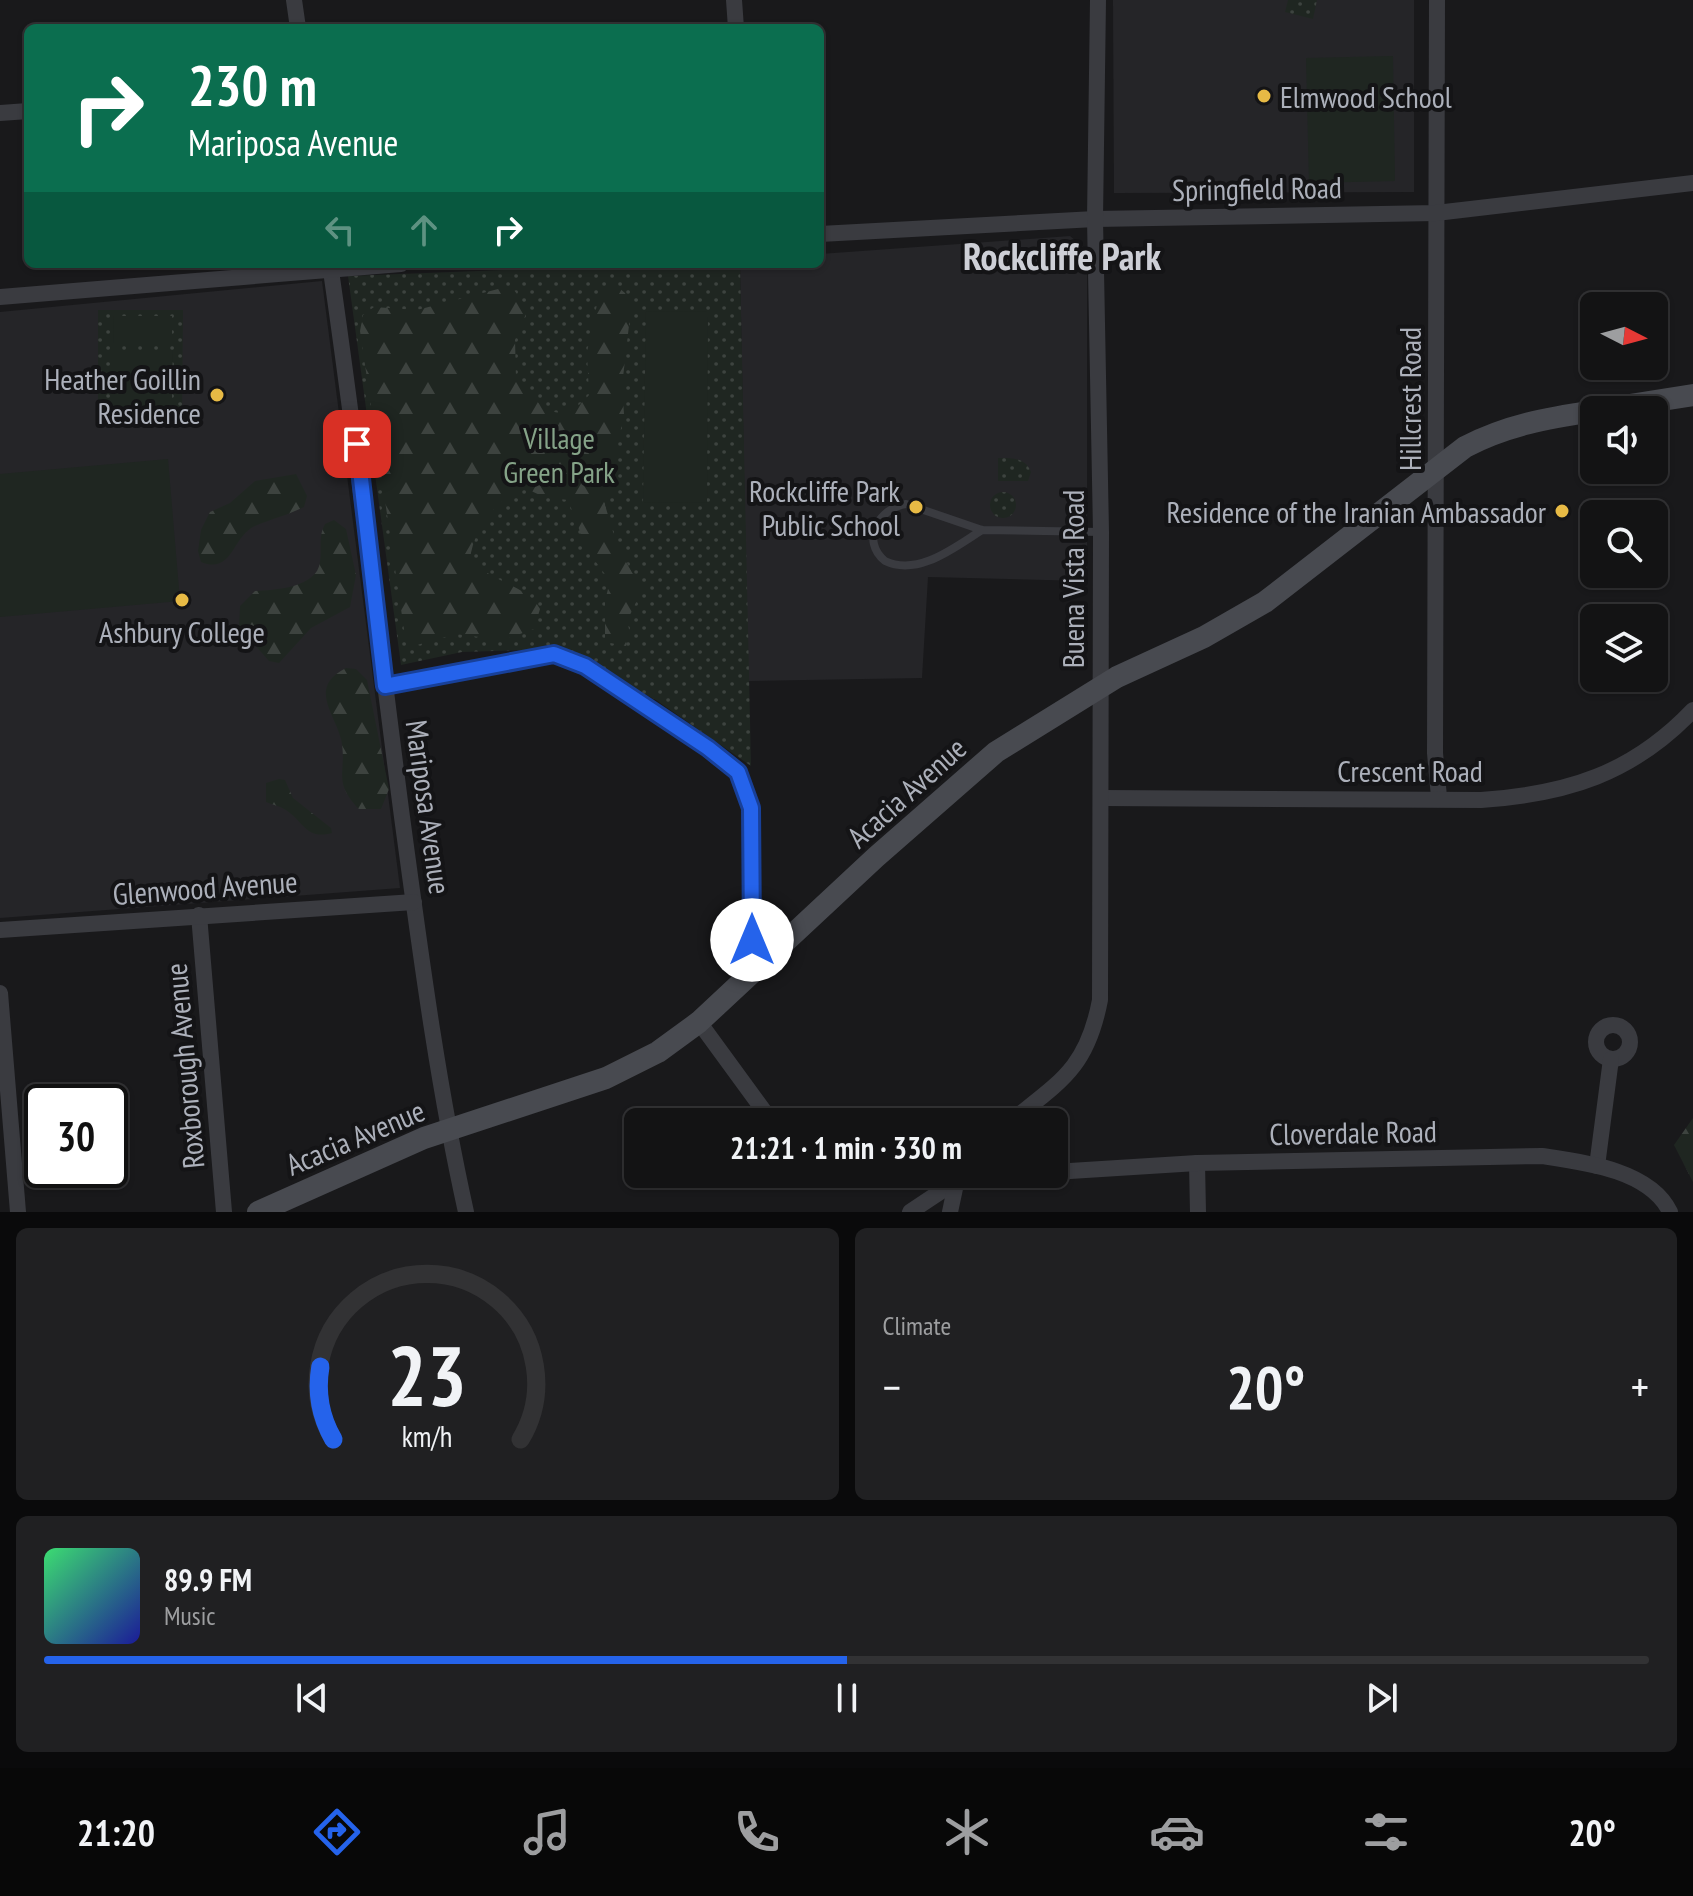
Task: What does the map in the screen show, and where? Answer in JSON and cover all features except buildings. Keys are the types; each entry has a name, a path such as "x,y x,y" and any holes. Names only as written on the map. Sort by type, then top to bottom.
{"street":[{"path":"294,0 297,24"},
{"path":"734,0 736,24"},
{"name":"Buena Vista Road","path":"1027,1108 1061,1081 1082,1058 1093,1035 1100,1000 1101,532 1095,219 1098,0"},
{"name":"Hillcrest Road","path":"1437,0 1435,753 1439,797"},
{"path":"0,113 24,111"},
{"name":"Springfield Road","path":"824,234 1095,219 1436,213 1693,183"},
{"path":"0,297 320,268"},
{"name":"Mariposa Avenue","path":"331,268 349,380 414,902 448,1129 466,1212"},
{"name":"Acacia Avenue","path":"1668,399 1693,395"},
{"name":"Acacia Avenue","path":"258,1212 448,1129 631,1068 699,1022 876,857 996,752 1101,688 1204,637 1265,602 1465,447 1496,431 1528,421 1580,413"},
{"path":"385,686 554,654 585,666 708,748 738,772 751,808 752,940 763,964"},
{"name":"Crescent Road","path":"1101,798 1533,796 1585,783 1621,767 1693,710"},
{"name":"Glenwood Avenue","path":"0,930 414,902"},
{"name":"Roxborough Avenue","path":"199,915 224,1212"},
{"path":"0,993 18,1212"},
{"path":"699,1022 762,1108"},
{"path":"1597,1166 1611,1059"},
{"name":"Cloverdale Road","path":"1068,1171 1197,1163 1542,1156 1597,1166 1648,1186 1670,1212"},
{"path":"1197,1163 1198,1212"},
{"path":"910,1212 944,1188"},
{"path":"950,1212 956,1188"}],"lane":[{"path":"982,530 924,563 909,567 885,561 874,545 881,516 893,506 906,504 982,530 1101,532"}],"shaded area":[{"name":"Elmwood School","path":"1113,0 1414,0 1414,192 1114,193"},
{"name":"Rockcliffe Park Public School","path":"1070,236 1087,250 1087,581 928,577 922,678 748,681 740,268 824,268 824,254"},
{"name":"Ashbury College","path":"322,281 400,888 0,918 0,312"}],"green space":[{"path":"1288,0 1317,0 1313,19 1285,12"},
{"path":"1393,56 1395,181 1309,183 1306,58"},
{"name":"Village Green Park","path":"552,268 740,268 751,766 656,700 557,649 462,652 401,665 348,276"},
{"path":"502,288 514,290 528,309 515,340 516,379 541,405 559,413 578,406 589,395 587,352 599,295 606,289 619,288 625,293 631,308 622,386 624,414 605,505 617,545 642,590 627,621 630,633 626,646 605,642 605,601 610,581 587,550 568,500 544,497 527,489 506,499 488,515 476,536 470,559 534,601 540,609 534,629 503,640 456,634 417,645 405,636 360,331 363,315 374,307 417,310"},
{"path":"98,310 183,310 182,415 98,415"},
{"path":"646,311 708,312 707,503 643,502"},
{"path":"114,316 172,316 172,343 113,343"},
{"path":"114,350 173,350 172,377 114,377"},
{"path":"114,384 172,384 172,412 114,412"},
{"path":"998,458 1017,459 1025,463 1031,472 1028,481 998,481"},
{"path":"168,459 180,601 0,617 0,474"},
{"path":"296,474 307,496 304,507 247,531 220,563 212,565 201,562 198,551 201,530 210,512 230,503 255,481"},
{"path":"1003,492 1012,496 1016,505 1012,514 1003,518 994,514 990,505 994,496"},
{"path":"334,520 346,529 356,575 350,607 311,628 279,663 269,661 239,627 240,606 255,591 294,586 311,577 320,562 325,524"},
{"path":"346,668 356,669 367,680 389,789 381,809 359,809 350,799 343,783 341,739 329,710 326,692 328,683"},
{"path":"285,780 293,798 331,828 332,833 323,835 311,832 286,810 266,802 266,783"},
{"path":"1693,1118 1693,1182 1674,1145"}],"place":[{"name":"Elmwood School","path":"1264,96"},
{"name":"Heather Goillin Residence","path":"217,395"},
{"name":"Rockcliffe Park Public School","path":"916,507"},
{"name":"Residence of the Iranian Ambassador","path":"1562,511"},
{"name":"Ashbury College","path":"182,600"}],"district":[{"name":"Rockcliffe Park","path":"1062,255"}],"route":[{"path":"357,444 385,686 554,654 585,666 708,748 738,772 751,808 752,940"}]}
